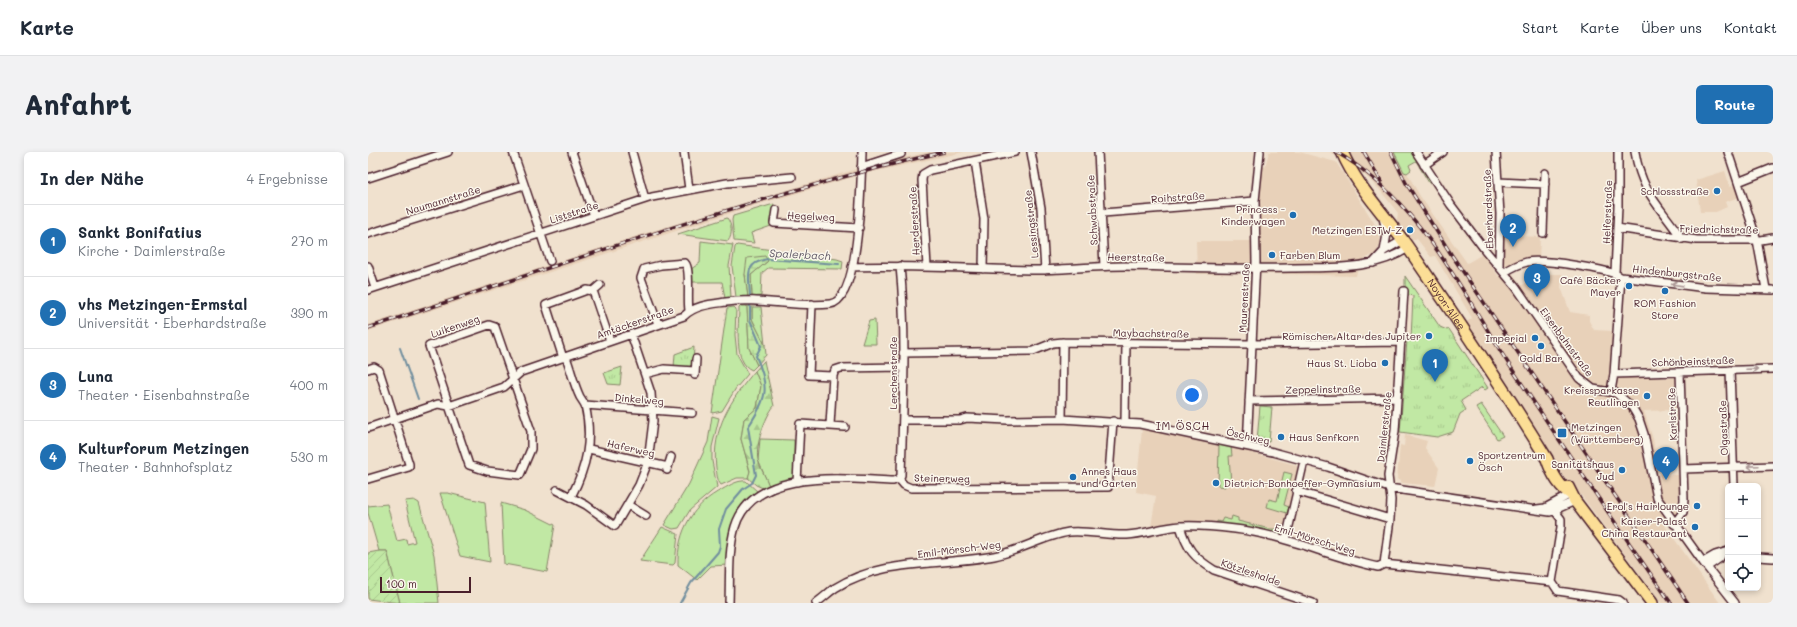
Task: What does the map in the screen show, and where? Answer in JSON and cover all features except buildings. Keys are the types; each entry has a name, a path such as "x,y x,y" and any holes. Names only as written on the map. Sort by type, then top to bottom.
{"main road":[{"name":"Noyon-Allee","path":"1342,152 1357,179 1405,244 1547,459 1570,489 1573,497 1652,603"}],"street":[{"path":"415,152 418,160"},
{"path":"368,178 418,160 448,152"},
{"path":"512,152 550,262"},
{"path":"572,152 594,216"},
{"path":"632,152 645,199"},
{"path":"684,152 689,189"},
{"name":"Amtäckerstraße","path":"368,428 438,404 448,406 504,387 514,380 521,372 684,316 689,310 708,305 751,301 831,304 840,299 852,267 859,228 862,152"},
{"path":"983,269 984,220 975,161 1015,152"},
{"name":"Lessingstraße","path":"1031,152 1041,208 1045,270"},
{"name":"Schwabstraße","path":"1098,152 1103,213 1104,266"},
{"name":"Maurenstraße","path":"1247,446 1252,344 1255,201 1260,152"},
{"name":"Eisenbahnstraße","path":"1416,152 1474,236 1505,272 1584,384 1593,389 1611,391 1628,402 1636,413 1643,428 1657,498 1674,524"},
{"path":"1424,165 1443,152"},
{"name":"Eberhardstraße","path":"1496,152 1500,228 1499,265"},
{"name":"Helferstraße","path":"1615,274 1618,152"},
{"path":"1635,152 1641,179 1649,194 1682,239"},
{"path":"1728,152 1757,240 1769,289"},
{"path":"861,167 901,154"},
{"name":"Herderstraße","path":"927,267 922,180 923,174 930,170 975,161"},
{"path":"1738,182 1773,168"},
{"path":"1543,233 1545,173"},
{"name":"Liststraße","path":"372,288 645,199 689,189 764,178 792,177"},
{"path":"1498,182 1545,184"},
{"name":"Naumannstraße","path":"368,234 524,185"},
{"name":"Roihstraße","path":"1103,213 1255,201"},
{"name":"Hegelweg","path":"776,210 774,223 859,228"},
{"path":"1382,213 1388,234 1384,251"},
{"name":"Friedrichstraße","path":"1617,228 1682,239 1757,240 1773,238"},
{"path":"1372,263 1384,251 1405,244"},
{"name":"Heerstraße","path":"900,266 1045,270 1104,266 1254,269 1342,267 1372,263 1386,259 1405,244"},
{"path":"1505,272 1528,262 1565,265 1615,274"},
{"path":"658,324 640,275 644,269 661,265 685,263 688,269 687,302 689,310"},
{"path":"368,266 372,288"},
{"path":"852,267 900,266"},
{"name":"Lerchenstraße","path":"899,479 901,475 903,420 903,294 900,266"},
{"name":"Hindenburgstraße","path":"1611,391 1614,374 1615,274 1706,288 1769,289"},
{"path":"571,497 583,472 589,449 589,428 585,405 580,398 546,305 587,290 593,291 600,286"},
{"path":"593,291 610,341"},
{"name":"Daimlerstraße","path":"1384,564 1390,519 1391,500 1388,476 1402,342 1404,291"},
{"path":"812,304 810,375 833,376"},
{"name":"Luikenweg","path":"448,406 429,346 489,325 495,327 514,380"},
{"path":"557,490 586,505 615,526 639,485 648,462 654,410 645,374 631,334"},
{"path":"1062,419 1063,342"},
{"name":"Maybachstraße","path":"903,353 1033,352 1054,343 1063,342 1252,344 1402,342"},
{"path":"1125,422 1126,342"},
{"path":"645,374 664,369 695,373 696,359"},
{"path":"368,369 374,367 379,370 410,464 409,467 391,471 368,479"},
{"path":"830,425 833,376 835,370 841,368 903,367"},
{"name":"Schönbeinstraße","path":"1614,374 1773,368"},
{"name":"Olgastraße","path":"1730,370 1734,483"},
{"name":"Karlstraße","path":"1674,524 1683,512 1680,372"},
{"path":"448,406 469,465 481,469 520,476 531,449 531,431 514,380"},
{"name":"Zeppelinstraße","path":"1249,401 1397,398"},
{"name":"Dinkelweg","path":"585,405 692,413"},
{"name":"Öschweg","path":"903,420 960,420 966,418 1007,420 1062,419 1125,422 1247,446 1304,460 1389,488 1555,512"},
{"name":"Steinerweg","path":"729,603 732,543 739,517 745,508 763,493 774,487 824,478 893,481 899,479 907,487 918,488 1108,487 1113,421"},
{"path":"797,482 800,424 846,427"},
{"name":"Haferweg","path":"589,449 668,468 671,457"},
{"path":"1286,539 1304,460"},
{"path":"1683,469 1773,466"},
{"path":"1296,492 1390,519"},
{"path":"1552,582 1561,527 1561,519 1555,512 1573,497"},
{"name":"Öschweg","path":"1535,510 1545,508 1573,497"},
{"path":"628,505 646,516"},
{"path":"1674,524 1735,603"},
{"name":"Emil-Mörsch-Weg","path":"816,603 835,588 855,578 880,570 910,564 993,556 1012,552 1052,536 1070,532 1127,535 1180,526 1236,529 1286,539 1357,562 1378,567 1384,564 1552,582 1558,591 1619,600 1623,603"},
{"name":"Kötzleshalde","path":"1180,526 1184,541 1191,552 1199,560 1214,570 1313,603"},
{"path":"1705,565 1720,558 1725,552"},
{"path":"1761,557 1773,558"}],"shaded area":[{"path":"929,152 964,152 863,174 756,205 368,331 368,325 646,233 860,168"},
{"path":"1269,152 1299,152 1336,162 1376,226 1381,243 1376,253 1359,262 1356,276 1249,273 1197,274 1196,241 1251,241 1255,167 1265,167"},
{"path":"1330,152 1394,152 1404,172 1407,173 1420,196 1467,263 1483,254 1499,277 1511,271 1521,286 1541,274 1562,274 1561,287 1570,312 1589,315 1589,321 1594,330 1612,331 1611,378 1675,378 1675,410 1644,411 1653,439 1658,474 1679,475 1678,514 1663,523 1720,603 1661,603 1581,495 1577,497 1519,409 1464,324 1472,318 1435,256 1431,257 1417,239 1410,240 1397,220 1398,213 1379,189 1366,176"},
{"name":"Schlossstraße","path":"1725,171 1730,187 1734,185 1739,197 1725,202 1727,207 1716,212 1700,212 1696,180"},
{"path":"1500,235 1540,237 1539,261 1504,265 1501,263"},
{"name":"Dietrich-Bonhoeffer-Gymnasium","path":"1142,429 1219,444 1296,465 1299,473 1283,536 1236,525 1185,522 1160,524 1151,527 1156,496 1136,492"},
{"path":"1405,435 1427,441 1425,448 1439,468 1435,486 1403,483 1397,479 1400,445 1404,446"}],"green space":[{"path":"1394,152 1413,152 1432,181 1429,183 1416,161 1409,165 1411,170 1407,173 1404,172"},
{"path":"774,204 774,225 751,233 754,243 734,241 733,216"},
{"path":"727,218 730,223 731,230 731,236 728,241 678,234"},
{"path":"701,241 733,245 729,266 731,297 725,298 722,282 691,282 691,269 700,263"},
{"path":"737,245 837,259 843,261 842,269 768,268 762,273 761,296 752,297 751,275 768,261 745,274 748,297 736,297 732,266 735,247"},
{"path":"765,256 768,261 751,275 752,297 748,297 745,274 747,258"},
{"path":"1405,276 1440,327 1447,330 1449,329 1488,388 1485,390 1482,387 1461,401 1466,410 1460,414 1453,432 1437,437 1400,432 1407,340 1411,339 1413,296 1408,295 1408,291 1405,290"},
{"path":"741,306 747,306 749,348 757,365 752,370 746,366 742,360 738,342 739,308"},
{"path":"747,306 752,307 752,319 765,345 766,355 757,365 749,348"},
{"path":"734,307 736,309 735,335 737,354 748,374 736,388 722,411 712,413 727,308"},
{"path":"752,307 761,307 765,345 752,319"},
{"path":"875,320 876,344 862,344 869,321"},
{"path":"694,347 693,365 689,368 674,367 675,354"},
{"path":"764,361 774,406 767,417 759,439 757,454 758,460 769,486 763,488 756,485 748,478 750,471 741,439 744,419 757,408 761,386 755,371"},
{"path":"622,367 620,385 608,384 604,373"},
{"path":"755,371 761,386 757,408 744,419 741,439 750,472 748,478 737,478 721,485 717,475 715,454 720,427 731,403"},
{"path":"1481,404 1503,436 1497,439 1476,407"},
{"path":"1260,406 1272,407 1269,442 1257,441"},
{"path":"712,416 719,418 712,447 712,461 717,487 690,510 679,528 673,529 664,525 689,484 708,442"},
{"path":"760,439 794,440 795,479 769,486 758,460"},
{"path":"1219,444 1231,447 1232,456 1229,456 1231,483 1227,482 1225,487 1218,486"},
{"path":"1284,472 1292,474 1284,505 1289,507 1287,513 1267,507 1269,499 1277,501"},
{"path":"746,481 758,492 744,507 728,565 711,566 697,580 678,565 680,541 684,530 695,511 703,502 712,495 734,483"},
{"path":"440,493 448,493 485,502 490,562 460,556"},
{"path":"414,500 419,503 434,555 439,603 400,603 387,551 379,551 368,513 368,506 387,504 397,541 406,539 407,544 415,542 405,501"},
{"path":"501,503 525,510 555,525 547,572 504,564"},
{"path":"1232,516 1238,518 1238,521 1270,529 1285,529 1281,534 1277,534 1236,525 1217,524 1217,521 1221,522 1223,518 1231,520"},
{"path":"662,527 678,534 675,563 673,565 640,561"},
{"path":"387,551 400,603 368,599 368,553"}],"waterway":[{"name":"Spalerbach","path":"750,298 749,273 754,264 759,261 767,259 839,264"},
{"name":"Spalerbach","path":"680,603 691,583 718,552 720,546 719,529 726,509 743,489 752,483 756,475 748,427 763,401 765,385 756,356 761,346 750,320 750,303"},
{"path":"400,348 418,399"}],"railway":[{"path":"368,328 654,233 798,189 944,152"},
{"path":"1336,152 1365,171 1391,194 1414,219 1454,275 1508,363 1671,603"},
{"path":"1364,152 1381,181"},
{"path":"1391,152 1406,183 1451,254 1688,603"}],"place":[{"name":"Schlossstraße","path":"1717,191"},
{"name":"Princess - Kinderwagen","path":"1293,215"},
{"name":"Metzingen ESTW-Z","path":"1410,230"},
{"name":"vhs Metzingen-Ermstal","path":"1513,247"},
{"name":"Farben Blum","path":"1272,255"},
{"name":"Café Bäcker Mayer","path":"1629,286"},
{"name":"ROM Fashion Store","path":"1665,291"},
{"name":"Luna","path":"1537,297"},
{"name":"Römischer Altar des Jupiter","path":"1429,336"},
{"name":"Imperial","path":"1535,338"},
{"name":"Gold Bar","path":"1541,346"},
{"name":"Haus St. Lioba","path":"1385,363"},
{"name":"Sankt Bonifatius","path":"1435,382"},
{"name":"Kreissparkasse Reutlingen","path":"1647,396"},
{"name":"Metzingen (Württemberg)","path":"1562,433"},
{"name":"Haus Senfkorn","path":"1281,437"},
{"name":"Sportzentrum Ösch","path":"1470,461"},
{"name":"Sanitätshaus Jud","path":"1622,470"},
{"name":"Annes Haus und Garten","path":"1073,477"},
{"name":"Kulturforum Metzingen","path":"1666,480"},
{"name":"Dietrich-Bonhoeffer-Gymnasium","path":"1216,483"},
{"name":"Erol's Hairlounge","path":"1697,506"},
{"name":"Kaiser-Palast China Restaurant","path":"1695,527"}],"district":[{"name":"IM ÖSCH","path":"1183,425"}]}
